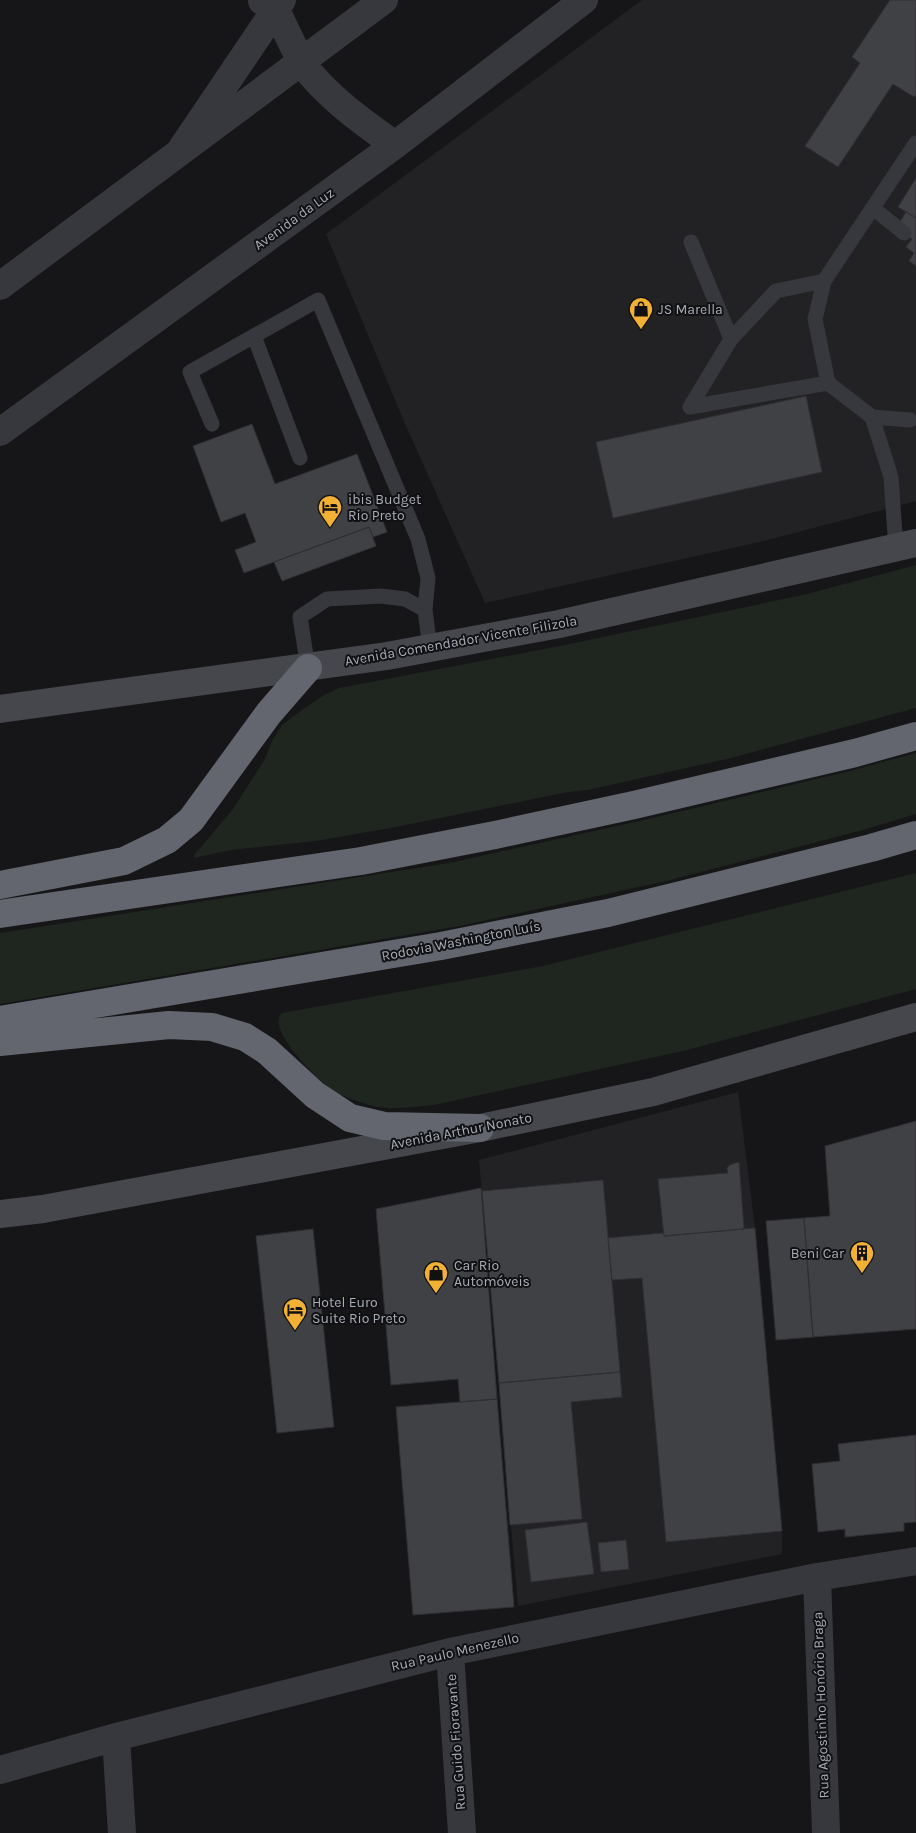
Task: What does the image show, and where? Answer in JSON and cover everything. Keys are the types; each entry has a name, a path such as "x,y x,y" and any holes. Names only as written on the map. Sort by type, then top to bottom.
{"highway":[{"path":"0,885 124,861 168,840 191,820 269,714 308,668"},
{"path":"0,914 361,860 466,840 634,805 855,753 916,736"},
{"name":"Rodovia Washington Luís","path":"0,1020 442,946 608,913 916,835"},
{"path":"0,1042 169,1025 212,1027 244,1037 267,1051 315,1095 350,1118 384,1126 480,1128"}],"main road":[{"name":"Avenida Comendador Vicente Filizola","path":"0,710 308,668 430,648 559,624 906,546"},
{"name":"Avenida Arthur Nonato","path":"0,1214 43,1209 480,1128 653,1092 916,1017"}],"street":[{"path":"4,277 178,153 384,0"},
{"name":"Avenida da Luz","path":"0,432 395,145 584,0"},
{"path":"273,3 301,62 314,80 360,120 395,145"},
{"path":"178,153 273,3"},
{"name":"Rua Paulo Menezello","path":"0,1770 116,1737 450,1652 817,1577 916,1560"},
{"name":"Rua Agostinho Honório Braga","path":"817,1577 826,1833"},
{"name":"Rua Guido Fioravante","path":"450,1652 462,1833"},
{"path":"116,1737 122,1833"}],"lane":[{"path":"914,420 872,417 828,383 814,319 824,281 916,143"},
{"path":"873,208 904,233"},
{"path":"691,242 731,339"},
{"path":"824,281 776,291 731,339 690,407 828,383"},
{"path":"212,424 190,372 318,300 418,539 428,578 425,610 430,648"},
{"path":"254,336 300,458"},
{"path":"872,417 891,477 906,546"},
{"path":"308,668 300,617 327,599 381,596 405,599 425,610"}],"shaded area":[{"name":"JS Marella","path":"642,0 916,0 916,501 764,541 485,603 403,419 326,234"},
{"path":"916,565 916,708 731,758 588,790 568,792 396,827 316,841 231,850 194,858 194,855 233,809 265,759 272,741 282,725 324,695 339,688 560,646 803,595"},
{"path":"916,753 916,814 863,830 666,881 460,926 0,1004 0,933 449,863 653,818 850,771"},
{"path":"916,873 916,989 683,1051 434,1105 385,1108 369,1105 333,1091 296,1054 287,1042 278,1020 282,1013 543,966"},
{"path":"738,1092 755,1228 782,1531 782,1554 518,1606 479,1160"}],"building":[{"path":"890,0 916,0 916,95 914,97 893,84 838,167 805,146 860,63 852,57"},
{"path":"916,178 916,218 898,207"},
{"path":"906,212 916,218 916,266 909,261 914,253 906,247 912,239 903,234 900,222"},
{"path":"806,396 822,472 613,518 596,442"},
{"path":"252,424 275,484 357,454 387,532 373,537 369,527 244,573 235,550 256,542 245,513 221,522 193,446"},
{"path":"369,527 376,546 282,581 274,562"},
{"name":"Beni Car","path":"916,1121 916,1329 813,1337 804,1218 830,1216 825,1146"},
{"path":"739,1162 744,1229 664,1236 658,1179 728,1173 727,1168 730,1165"},
{"path":"603,1180 620,1372 499,1383 482,1191"},
{"name":"Car Rio Automóveis","path":"481,1188 497,1399 460,1402 458,1379 391,1385 376,1209"},
{"path":"804,1218 813,1337 776,1340 766,1221"},
{"path":"755,1228 782,1531 666,1542 642,1278 612,1280 608,1238 663,1233 664,1236"},
{"name":"Hotel Euro Suite Rio Preto","path":"313,1229 334,1427 277,1433 256,1236"},
{"path":"620,1372 622,1397 571,1402 582,1519 510,1525 499,1383"},
{"path":"497,1399 514,1607 413,1615 396,1407"},
{"path":"916,1435 916,1522 904,1523 904,1531 845,1537 845,1529 818,1532 812,1464 840,1461 838,1444"},
{"path":"587,1522 594,1574 531,1582 525,1530"},
{"path":"626,1540 629,1569 601,1572 598,1543"}],"place":[{"name":"JS Marella","path":"641,330"},
{"name":"ibis Budget Rio Preto","path":"330,528"},
{"name":"Beni Car","path":"862,1274"},
{"name":"Car Rio Automóveis","path":"436,1294"},
{"name":"Hotel Euro Suite Rio Preto","path":"295,1331"}]}
